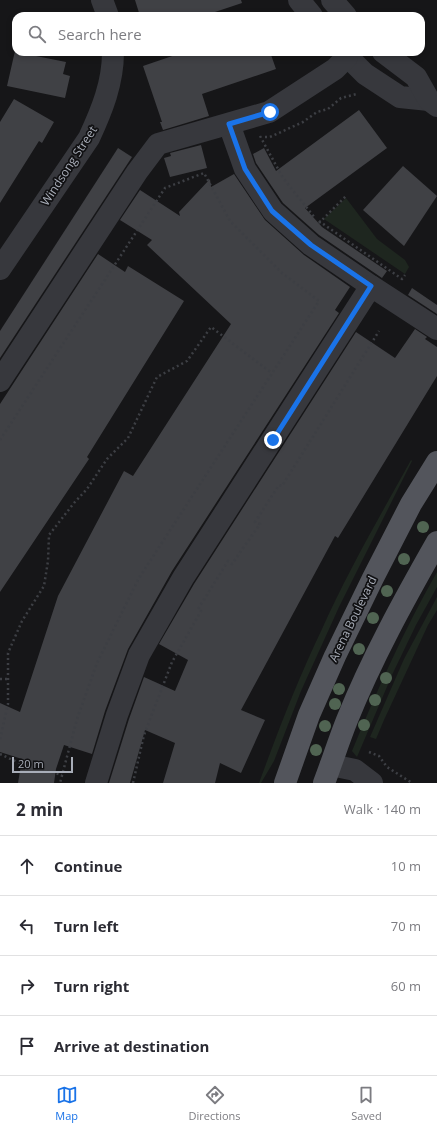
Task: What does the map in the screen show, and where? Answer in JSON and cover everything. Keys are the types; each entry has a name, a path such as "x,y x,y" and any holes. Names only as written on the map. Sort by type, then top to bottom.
{"main road":[{"name":"Arena Boulevard","path":"285,783 309,715 335,656 408,511 437,462"},
{"path":"327,774 347,720 368,673 406,597 437,542"}],"street":[{"path":"102,0 106,12"},
{"path":"299,0 309,12"},
{"path":"332,0 342,12"},
{"name":"Windsong Street","path":"0,269 89,138 99,117 108,91 113,65 113,56"},
{"path":"0,381 137,172 158,144 270,112 335,69 344,56"},
{"path":"346,56 365,74 400,97 433,103"},
{"path":"388,56 416,78 433,103"},
{"path":"229,124 245,169 272,211 304,240 437,329"},
{"path":"96,783 117,715 140,655 183,578 371,286"},
{"path":"327,774 355,770 372,783"}],"path":[{"path":"255,138 259,136 270,137 303,122 317,112 328,109 341,98 361,94"},
{"path":"259,136 283,178 317,220 402,279 404,275"},
{"path":"0,440 165,188 204,173 230,222 282,272 318,301 139,578 96,663 77,719 60,783"},
{"path":"304,240 346,196"},
{"path":"0,739 8,704 8,652 22,622 44,586 48,561 49,536 74,503 87,489 107,459 128,438 157,377 187,361 211,327 272,373"},
{"path":"133,783 144,736 172,662 201,611 198,609 228,561 232,564 260,524 255,522 279,485 282,486 379,331"},
{"path":"0,679 8,679"},
{"path":"368,752 379,756 387,766 412,783"},
{"path":"0,754 17,762 62,775"}],"shaded area":[{"path":"346,198 377,239 405,260 409,267 405,274 324,219"},
{"path":"411,460 412,461 339,607 301,691 274,761 261,783 259,783 297,686 332,607"},
{"path":"437,572 437,587 416,625 392,675 357,757 352,751 371,705 402,638"},
{"path":"437,597 437,610 428,625 376,739 370,737 404,659"}],"building":[{"path":"135,0 241,0 242,3 215,12 139,12"},
{"path":"14,56 36,56 66,62 63,74 70,76 65,98 7,86"},
{"path":"172,56 271,56 276,69 202,94 209,116 163,130 160,122 162,122 143,66"},
{"path":"14,99 54,122 42,143 39,141 0,203 0,122"},
{"path":"359,110 387,148 305,208 322,227 387,271 382,278 319,235 283,203 256,163 253,154 264,148 276,171"},
{"path":"201,145 207,168 170,177 164,158 171,156 170,153"},
{"path":"118,148 132,157 0,358 0,331"},
{"path":"403,166 437,196 404,246 363,210"},
{"path":"234,174 265,220 304,255 350,287 335,310 339,313 172,571 128,649 105,711 92,754 64,745 56,769 54,783 18,783 22,759 0,752 0,703 20,712 58,596 124,471 133,476 231,324 147,245 152,240 120,220 140,190 180,216 179,212 210,179 211,187"},
{"path":"98,254 125,272 128,266 184,301 87,457 89,459 0,592 0,404"},
{"path":"412,288 437,305 437,314 408,295"},
{"path":"415,329 427,337 425,339 437,347 437,376 338,538 335,536 241,710 265,720 241,773 220,763 215,783 163,783 175,743 145,730 130,783 109,783 144,677 175,691 188,660 159,644 194,584 356,332 395,358"}],"route":[{"path":"270,112 229,124 245,169 272,211 304,240 371,286 310,379 273,440"}]}
